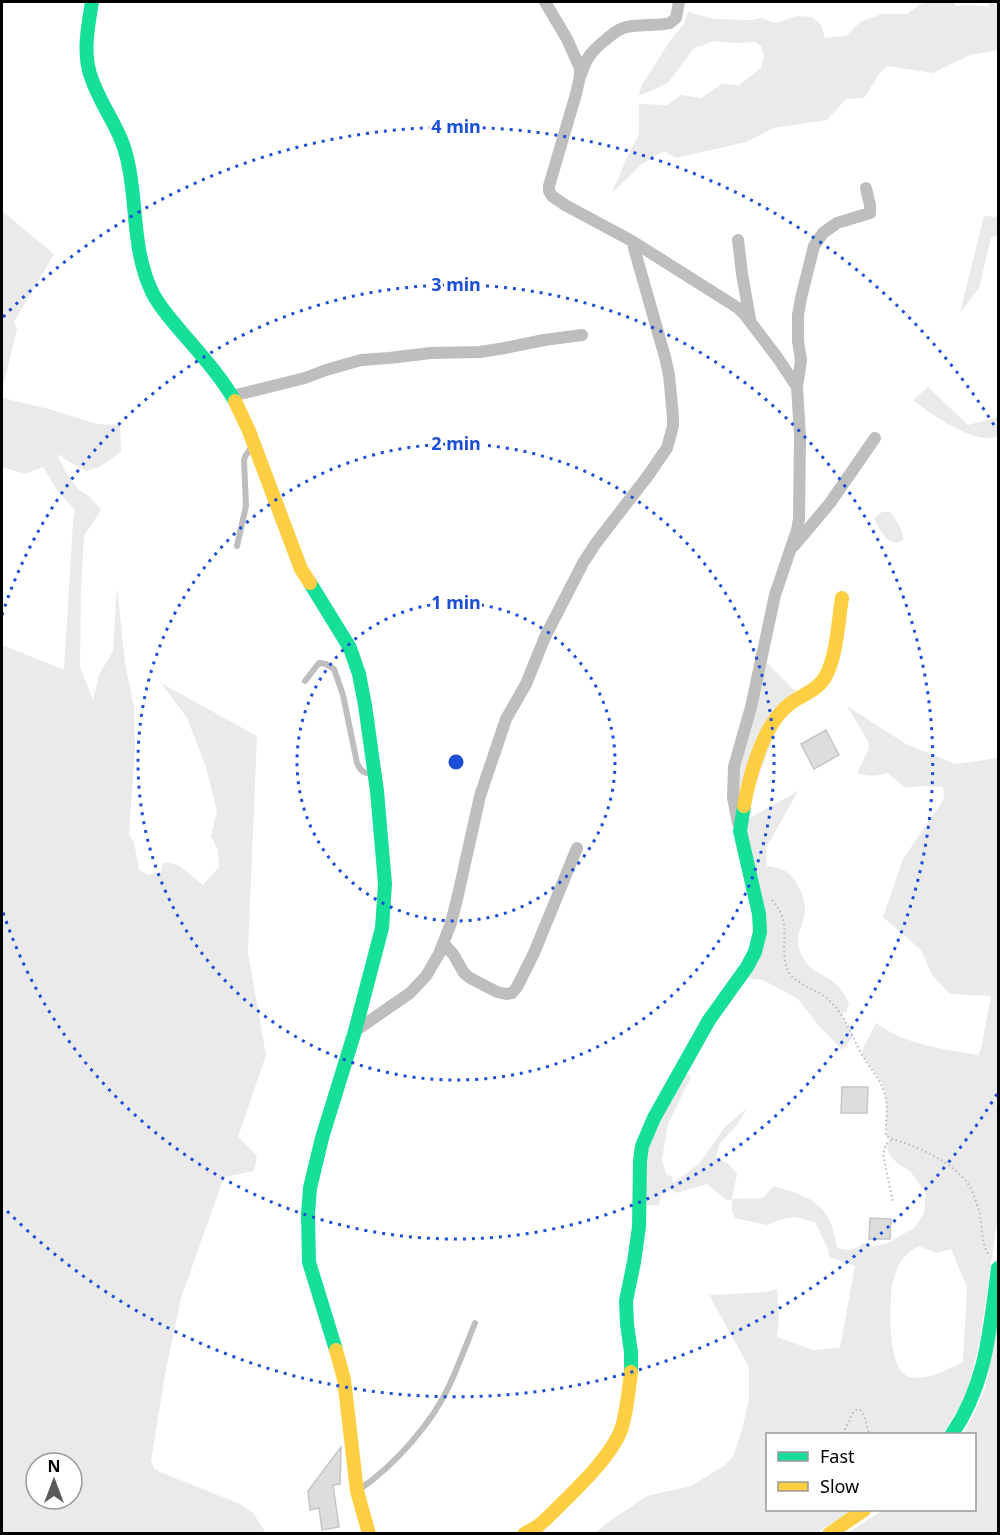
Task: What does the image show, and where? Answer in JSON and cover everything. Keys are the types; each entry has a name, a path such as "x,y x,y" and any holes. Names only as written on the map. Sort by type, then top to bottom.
{"main road":[{"path":"92,2 85,39 88,67 126,154 133,186 134,222 140,255 152,290 166,314 222,380 232,396 249,429 301,569 350,648 363,694 382,843 385,884 382,928 355,1031 322,1138 310,1188 308,1214 309,1262 344,1379 357,1491 369,1533"},
{"path":"524,1533 545,1520 585,1480 614,1444 624,1420 631,1361 626,1301 637,1242 640,1161 643,1142 709,1020 755,952 760,932 759,914 740,831 745,795 751,772 771,725 784,708 797,698 818,688 826,676 833,656 842,598"},
{"path":"953,1433 972,1401 983,1369 995,1263"},
{"path":"829,1533 861,1511"}],"street":[{"path":"545,2 577,58 580,76"},
{"path":"680,2 676,18 670,24 620,28 590,53 580,76 567,128 553,168 549,186 550,194 565,206 632,241 738,308 786,369 797,387"},
{"path":"740,831 733,798 734,767 751,707 775,595 796,530 800,508 797,387 801,360 798,315 801,298 812,252 820,237 834,224 870,213 866,188"},
{"path":"738,240 751,323"},
{"path":"355,1031 414,990 433,966 444,944 458,895 480,796 506,719 526,684 544,637 583,563 661,457 671,437 673,417 665,357 632,241"},
{"path":"232,396 305,378 361,360 431,353 480,352 544,339 582,335"},
{"path":"789,551 830,502 875,438"},
{"path":"444,944 470,978 496,992 512,993 534,953 577,848"}],"lane":[{"path":"237,546 246,506 244,460 248,451 254,446"},
{"path":"305,681 319,663 334,669 343,695 357,763 365,773 374,775"},
{"path":"357,1491 373,1480 411,1442 435,1413 450,1384 475,1323"}],"path":[{"path":"771,898 782,914 784,952 789,973 835,1006 845,1019 862,1055 880,1081 887,1104 886,1136 918,1148 955,1170 966,1182 971,1189 979,1212 985,1249 995,1263"},
{"path":"893,1139 886,1144 883,1154 893,1202"},
{"path":"843,1433 856,1410 860,1410 864,1415 869,1433"}],"shaded area":[{"path":"953,2 956,6 987,6 992,2 998,2 998,50 970,55 933,73 887,66 879,74 864,98 846,99 827,120 773,128 746,142 676,158 664,151 642,164 612,193 639,134 639,104 667,105 681,95 701,98 722,84 739,85 761,68 764,55 761,46 755,42 713,41 693,49 668,83 639,96 641,86 683,25 688,12 714,19 761,18 775,23 798,16 812,17 821,25 825,38 846,36 860,22 882,14 907,14 920,4"},
{"path":"2,211 54,254 14,322 17,329 2,391"},
{"path":"984,216 998,217 998,235 991,238 979,288 960,313"},
{"path":"928,387 968,425 998,417 998,436 986,438 964,432 938,418 913,400"},
{"path":"2,398 97,424 120,425 121,452 99,467 85,471 57,454 66,473 78,489 89,496 101,510 84,536 81,589 80,667 93,700 99,675 113,651 117,587 125,663 134,707 135,748 129,835 134,842 139,870 148,875 161,872 162,865 166,862 178,865 203,885 219,867 218,850 211,836 217,811 206,767 187,718 161,683 257,736 248,953 266,1055 238,1137 257,1156 254,1171 224,1177 181,1298 151,1461 154,1468 160,1472 240,1504 253,1513 266,1533 2,1533 2,645 64,670 75,510 57,490 43,467 25,474 2,467"},
{"path":"882,512 890,512 893,515 901,529 903,540 893,542 882,533 874,518"},
{"path":"761,657 793,689 805,694 784,708 742,822 798,791 766,848 767,866 788,873 795,880 802,894 805,908 798,938 803,958 812,969 837,985 849,1003 846,1012 841,1014 854,1036 842,1050 798,999 763,980 740,977 759,939 733,798"},
{"path":"847,706 906,744 955,764 998,758 998,1216 980,1339 970,1382 964,1399 944,1433 766,1433 766,1511 851,1511 816,1533 595,1534 604,1525 647,1496 691,1486 725,1465 733,1457 749,1399 749,1367 709,1295 767,1292 777,1289 779,1321 777,1337 813,1350 840,1348 855,1266 829,1257 828,1249 815,1222 795,1217 766,1225 735,1218 732,1211 732,1200 726,1200 707,1184 677,1193 671,1189 661,1195 659,1205 640,1206 640,1161 681,1069 691,1077 668,1124 662,1159 666,1174 672,1177 673,1183 699,1164 724,1128 748,1107 737,1125 720,1143 716,1156 729,1164 737,1174 732,1199 763,1198 773,1186 799,1194 824,1212 830,1221 837,1248 844,1250 854,1249 863,1243 872,1246 886,1244 914,1228 924,1214 926,1193 910,1171 897,1163 890,1155 886,1144 892,1139 886,1136 885,1094 878,1077 861,1053 876,1023 912,1041 978,1055 991,996 950,994 932,975 921,950 883,917 903,859 944,799 943,787 906,788 887,773 872,776 857,773 868,751 869,743","holes":["919,1246 936,1253 951,1249 967,1287 963,1362 930,1376 910,1377 903,1373 894,1354 890,1316 892,1284 905,1256"]},
{"path":"998,1325 998,1533 846,1534 881,1511 976,1511 976,1433 964,1433 984,1392"}],"building":[{"path":"826,730 839,755 814,769 801,744"},
{"path":"842,1087 868,1087 867,1113 841,1113"},
{"path":"870,1218 891,1219 890,1239 869,1239"},
{"path":"341,1447 340,1484 333,1485 339,1527 322,1530 319,1508 310,1510 308,1491"}],"traffic: fast":[{"path":"92,2 87,38 88,65 94,85 120,136 127,158 138,242 145,275 163,309 212,367 235,401"},
{"path":"310,583 350,648 359,674 377,791 385,884 382,928 310,1188 309,1262 336,1350"},
{"path":"631,1372 626,1301 639,1227 642,1146 654,1118 709,1020 747,967 755,952 760,932 759,914 740,831 744,806"},
{"path":"953,1433 964,1415 980,1375 989,1333 998,1268"}],"traffic: slow":[{"path":"235,401 249,431 301,569 310,583"},
{"path":"744,806 753,768 769,729 784,709 824,679 832,661 842,598"},
{"path":"336,1350 344,1379 357,1491 369,1534"},
{"path":"524,1534 545,1520 599,1464 617,1439 627,1406 631,1372"},
{"path":"829,1534 863,1511"}]}
